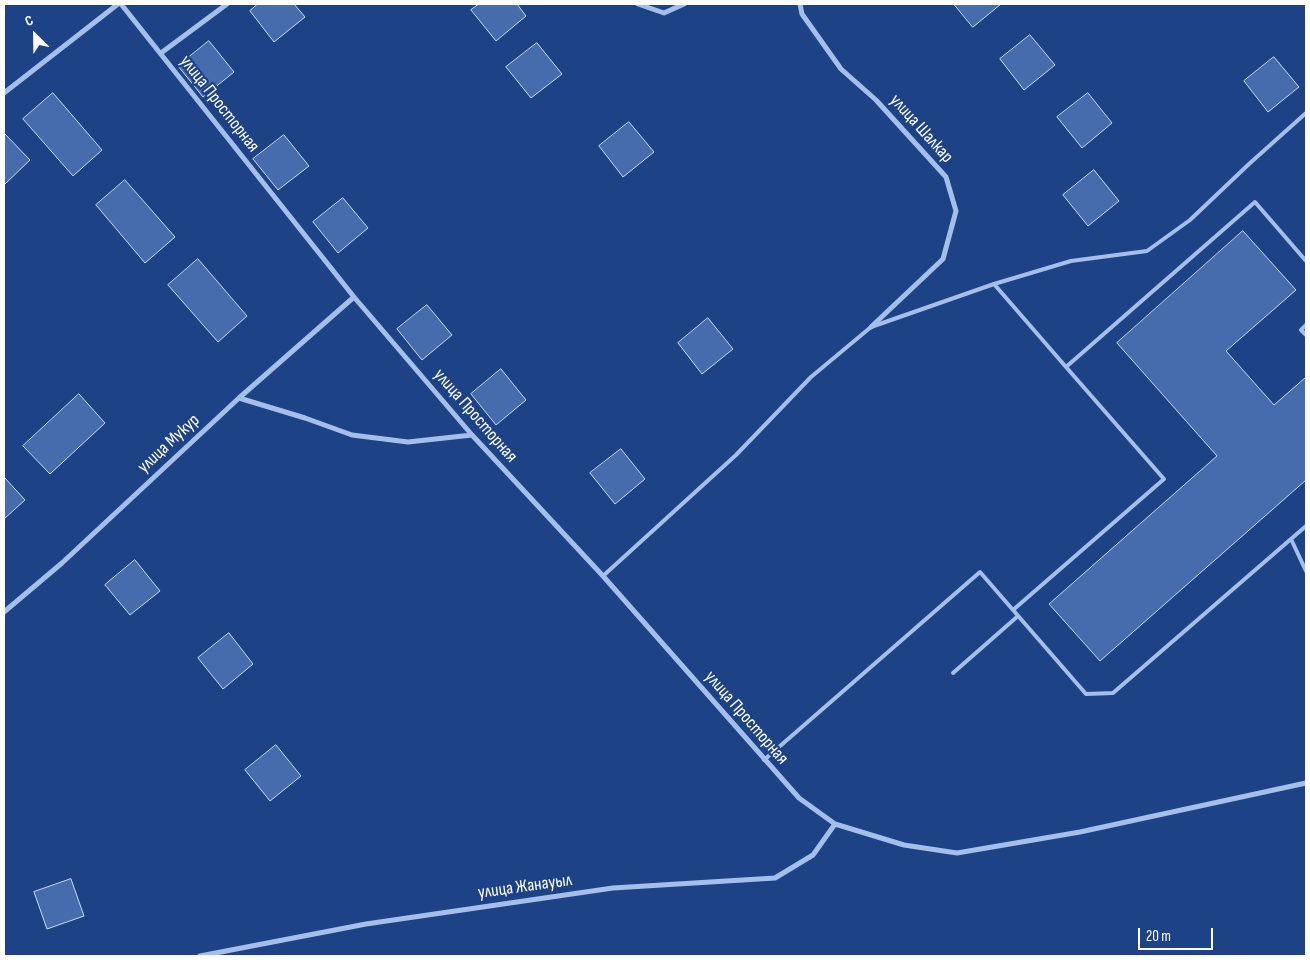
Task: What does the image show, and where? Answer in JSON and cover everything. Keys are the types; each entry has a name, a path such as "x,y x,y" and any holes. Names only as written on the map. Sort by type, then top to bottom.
{"street":[{"name":"улица Просторная","path":"119,4 161,53 354,297 472,435 603,576 799,798 835,824 904,845 957,853 1080,832 1306,783"},
{"path":"4,92 119,4"},
{"path":"161,53 227,4"},
{"path":"638,4 664,13 684,4"},
{"name":"улица Шалкар","path":"800,4 802,14 841,69 876,100 946,177 956,211 943,259 871,327"},
{"name":"улица Мукур","path":"4,612 62,563 239,398 354,297"},
{"path":"239,398 305,418 352,435 408,442 472,435"},
{"name":"улица Жанауыл","path":"200,956 366,924 613,888 775,878 813,855 835,824"}],"lane":[{"path":"603,576 736,455 812,378 871,327 994,284 1071,260 1147,251 1190,220 1306,113"},
{"path":"1066,366 1255,202 1306,262"},
{"path":"994,284 1164,479 1013,610"},
{"path":"1306,325 1301,330 1306,335"},
{"path":"764,760 980,572 1086,694 1113,693 1306,526"},
{"path":"1291,539 1306,571"},
{"path":"953,673 1018,616"}],"building":[{"path":"258,4 294,4 305,17 274,42 250,11"},
{"path":"479,4 517,4 526,16 496,41 471,10"},
{"path":"954,4 1001,4 973,27"},
{"path":"1030,35 1055,65 1024,90 1000,59"},
{"path":"209,41 234,72 203,97 178,66"},
{"path":"537,43 562,74 531,98 506,67"},
{"path":"1274,57 1299,87 1268,112 1244,81"},
{"path":"53,93 102,150 73,176 23,119"},
{"path":"1088,93 1112,123 1082,148 1057,117"},
{"path":"629,122 654,152 623,177 599,146"},
{"path":"4,133 30,160 4,185"},
{"path":"284,135 309,166 278,190 253,159"},
{"path":"1094,170 1119,201 1088,226 1063,195"},
{"path":"125,180 175,237 145,263 96,205"},
{"path":"343,198 368,228 338,253 313,222"},
{"path":"1243,231 1296,290 1226,351 1274,405 1306,377 1306,480 1100,661 1049,604 1217,456 1117,343"},
{"path":"198,259 247,316 218,342 168,285"},
{"path":"427,305 452,335 422,360 397,329"},
{"path":"708,318 733,349 702,374 678,343"},
{"path":"501,369 526,400 496,425 471,394"},
{"path":"79,394 105,423 50,474 23,446"},
{"path":"621,449 645,479 615,504 590,473"},
{"path":"4,477 25,500 4,519"},
{"path":"135,560 160,591 130,615 105,585"},
{"path":"229,633 253,664 223,689 198,658"},
{"path":"276,745 301,776 270,801 245,770"},
{"path":"71,879 84,916 47,929 34,892"}]}
